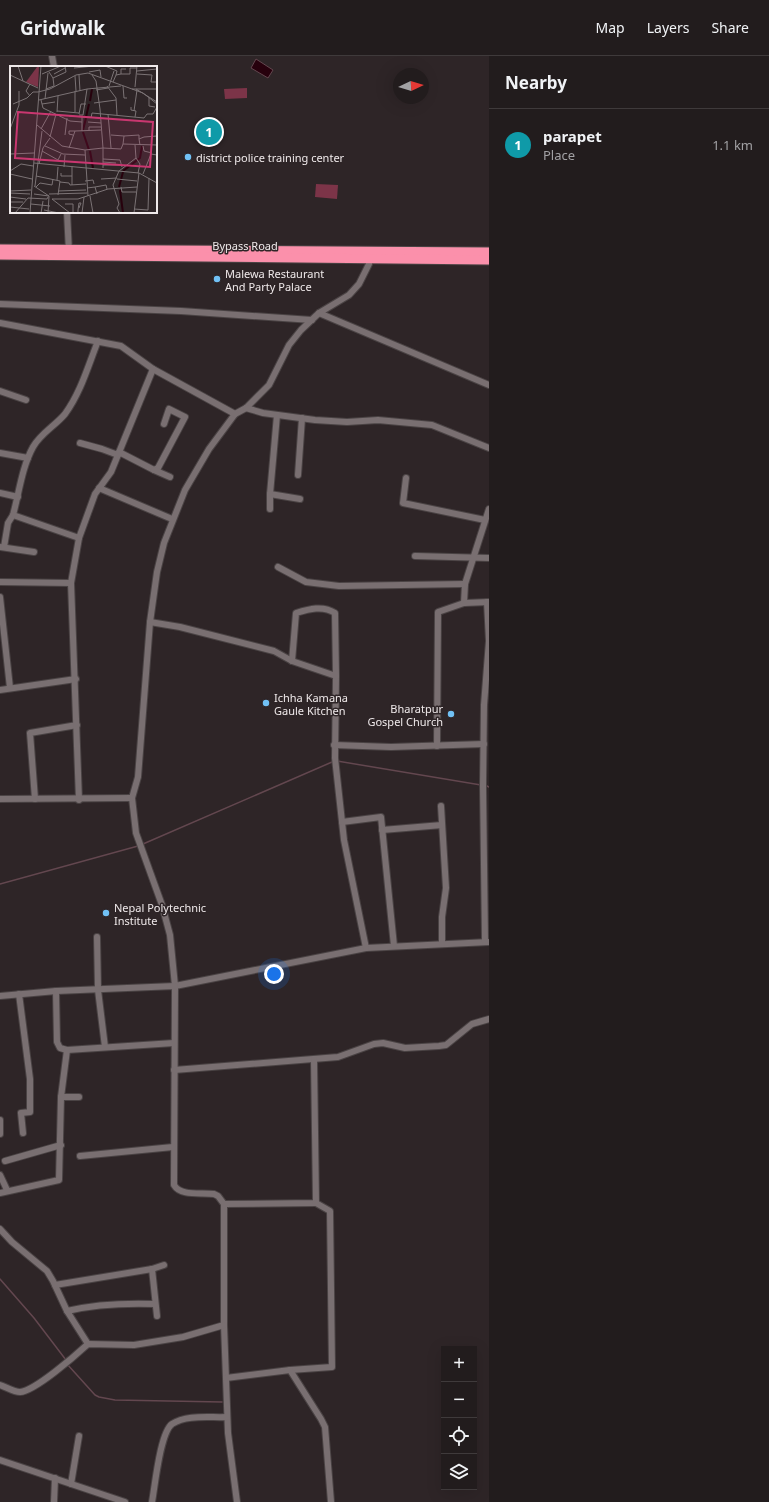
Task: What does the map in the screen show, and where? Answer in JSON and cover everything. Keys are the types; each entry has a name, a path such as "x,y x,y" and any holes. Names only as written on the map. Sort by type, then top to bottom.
{"highway":[{"name":"Bypass Road","path":"0,249 69,253"},
{"name":"Bypass Road","path":"0,255 69,253 370,255 489,252"},
{"name":"Bypass Road","path":"370,255 489,260"}],"street":[{"path":"52,56 54,66"},
{"path":"67,213 69,253"},
{"path":"237,1502 227,1417 224,1325 224,1204 218,1196 214,1194 183,1192 177,1189 174,1179 175,986 170,935 162,905 136,833 132,798 139,770 150,622 160,560 172,520 197,469 235,414 246,408 269,385 289,345 319,313 349,295 359,284 369,264 370,255"},
{"path":"0,304 180,311 312,320"},
{"path":"319,313 489,385"},
{"path":"0,324 121,346 153,369 235,414"},
{"path":"34,552 2,547 8,523 13,515 28,458 38,439 60,419 75,399 98,341"},
{"path":"79,800 76,679 71,583 79,538 95,494 111,472 153,369"},
{"path":"0,392 26,400"},
{"path":"246,408 277,415 302,418 347,422 378,420 432,425 489,448"},
{"path":"154,470 158,468 185,417 169,409 164,424"},
{"path":"270,509 277,415"},
{"path":"298,475 302,418"},
{"path":"80,443 119,453 170,477"},
{"path":"0,453 28,458"},
{"path":"406,478 403,502 485,520"},
{"path":"99,488 172,520"},
{"path":"0,493 18,496"},
{"path":"270,494 300,499"},
{"path":"464,603 465,584 489,509"},
{"path":"13,515 79,538"},
{"path":"415,556 489,558"},
{"path":"278,567 306,582 338,586 465,584"},
{"path":"0,582 71,583"},
{"path":"0,597 10,688"},
{"path":"0,996 56,991 175,986 366,948 487,942 484,744 489,642 488,602 464,603 438,612 437,746"},
{"path":"292,661 296,613 317,608 331,610 335,613 336,676 334,745 342,822 366,948"},
{"path":"150,622 180,627 274,651 292,661 336,676"},
{"path":"0,690 76,679"},
{"path":"35,799 30,733 77,725"},
{"path":"334,745 391,747 484,744"},
{"path":"0,799 79,800 132,798"},
{"path":"441,806 446,888 442,917 442,944"},
{"path":"342,822 381,818 394,946"},
{"path":"382,830 442,825"},
{"path":"97,937 98,990 105,1047"},
{"path":"56,991 57,1042 60,1048 67,1050 174,1043"},
{"path":"19,994 30,1079 30,1112 21,1114 23,1133"},
{"path":"174,1070 338,1057 374,1044 383,1043 405,1048 446,1045 472,1024 489,1019"},
{"path":"0,1193 7,1190 59,1180 61,1097 67,1050"},
{"path":"314,1060 316,1204"},
{"path":"61,1097 79,1097"},
{"path":"0,1120 0,1134"},
{"path":"5,1161 61,1145"},
{"path":"80,1156 173,1147"},
{"path":"0,1175 7,1190"},
{"path":"224,1204 316,1204 330,1211 332,1368 290,1370 226,1378"},
{"path":"0,1229 12,1242 47,1271 56,1285 67,1311 88,1344"},
{"path":"56,1285 164,1266"},
{"path":"152,1269 157,1316"},
{"path":"67,1311 97,1305 127,1303 155,1304"},
{"path":"0,1385 16,1392 22,1392 62,1367 88,1344 134,1345 183,1337 224,1325"},
{"path":"290,1370 321,1418 325,1427 331,1502"},
{"path":"152,1502 163,1442 172,1424 192,1418 227,1417"},
{"path":"71,1484 79,1436"},
{"path":"0,1460 125,1502"},
{"path":"54,1502 55,1478"}],"shaded area":[{"path":"256,59 273,70 268,78 251,68"},
{"path":"247,88 247,98 225,99 224,89"},
{"path":"316,184 338,185 337,199 315,197"}],"waterway":[{"path":"337,761 481,785"},
{"path":"143,844 332,762"},
{"path":"0,884 138,846"},
{"path":"0,1279 34,1318 66,1360"},
{"path":"67,1364 95,1395 99,1397 115,1400 222,1402"}],"place":[{"name":"parapet","path":"209,132"},
{"name":"district police training center","path":"188,157"},
{"name":"Malewa Restaurant And Party Palace","path":"217,279"},
{"name":"Ichha Kamana Gaule Kitchen","path":"266,703"},
{"name":"Bharatpur Gospel Church","path":"451,714"},
{"name":"Nepal Polytechnic Institute","path":"106,913"}]}
